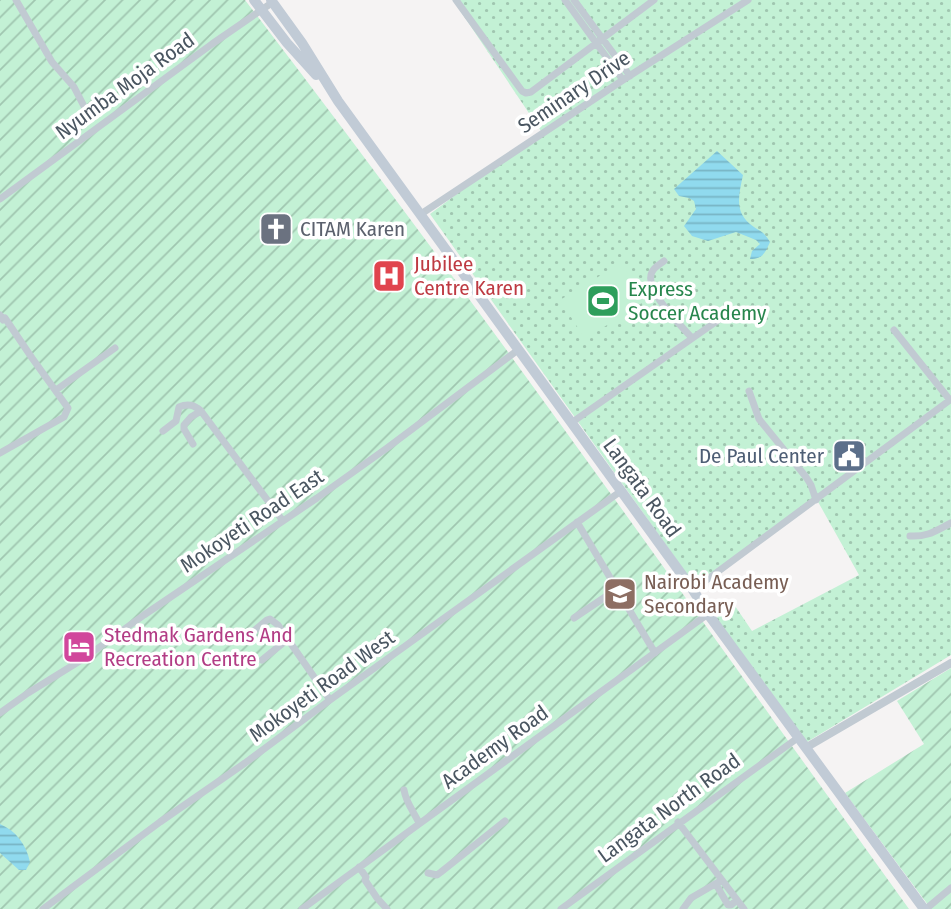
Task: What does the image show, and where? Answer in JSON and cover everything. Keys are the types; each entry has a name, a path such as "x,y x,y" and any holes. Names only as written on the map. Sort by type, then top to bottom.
{"main road":[{"name":"Langata Road","path":"254,0 287,43 329,88"},
{"name":"Langata Road","path":"272,1 329,88 708,614 925,909"}],"street":[{"path":"16,0 52,62 74,87 87,112"},
{"path":"456,0 526,93 531,92 654,0"},
{"path":"565,0 627,78"},
{"path":"574,0 599,40"},
{"name":"Seminary Drive","path":"421,214 748,0"},
{"name":"Nyumba Moja Road","path":"0,199 272,1"},
{"path":"664,261 651,273 650,282 657,297 692,338"},
{"path":"571,423 730,312"},
{"path":"0,315 4,320 5,318 68,408 64,417 0,453"},
{"path":"693,590 950,400 894,330"},
{"path":"56,390 115,348"},
{"name":"Mokoyeti Road East","path":"0,713 283,521 387,448 518,350"},
{"path":"749,391 759,419 806,477 816,500"},
{"path":"163,431 176,421 181,405 195,405 283,521"},
{"path":"193,444 184,425 201,411"},
{"name":"Mokoyeti Road West","path":"43,909 621,491"},
{"path":"577,523 655,653"},
{"path":"910,536 929,535 951,523"},
{"path":"574,618 617,589"},
{"name":"Academy Road","path":"302,909 708,614"},
{"path":"249,638 260,625 270,619 278,625 330,700"},
{"path":"262,660 288,639"},
{"path":"807,747 951,663"},
{"name":"Langata North Road","path":"561,909 799,737"},
{"path":"404,790 406,800 419,824"},
{"path":"428,873 437,875 505,821"},
{"path":"678,822 719,883 744,909"},
{"path":"359,867 377,898 387,909"},
{"path":"683,909 691,898 719,883"},
{"path":"925,909 951,888"}],"green space":[{"path":"0,0 245,0 498,338 909,909 0,909"},
{"path":"453,0 951,0 951,655 807,742 713,621 733,603 752,631 859,575 817,500 696,587 430,214 541,131"},
{"name":"Express Soccer Academy","path":"621,263 645,301 585,339 560,300"},
{"path":"951,668 951,909 931,909 845,793 924,744 897,701"}],"water":[{"path":"717,151 743,175 739,197 740,210 747,222 763,233 770,242 761,257 750,259 752,251 760,244 756,240 736,232 708,241 692,236 684,226 696,209 694,201 679,196 674,189"},
{"path":"0,824 11,830 26,849 30,862 26,870 19,870 0,853"}],"place":[{"name":"CITAM Karen","path":"276,229"},
{"name":"Jubilee Centre Karen","path":"389,276"},
{"name":"Express Soccer Academy","path":"603,301"},
{"name":"De Paul Center","path":"849,456"},
{"name":"Nairobi Academy Secondary","path":"620,594"},
{"name":"Stedmak Gardens And Recreation Centre","path":"79,647"}]}
